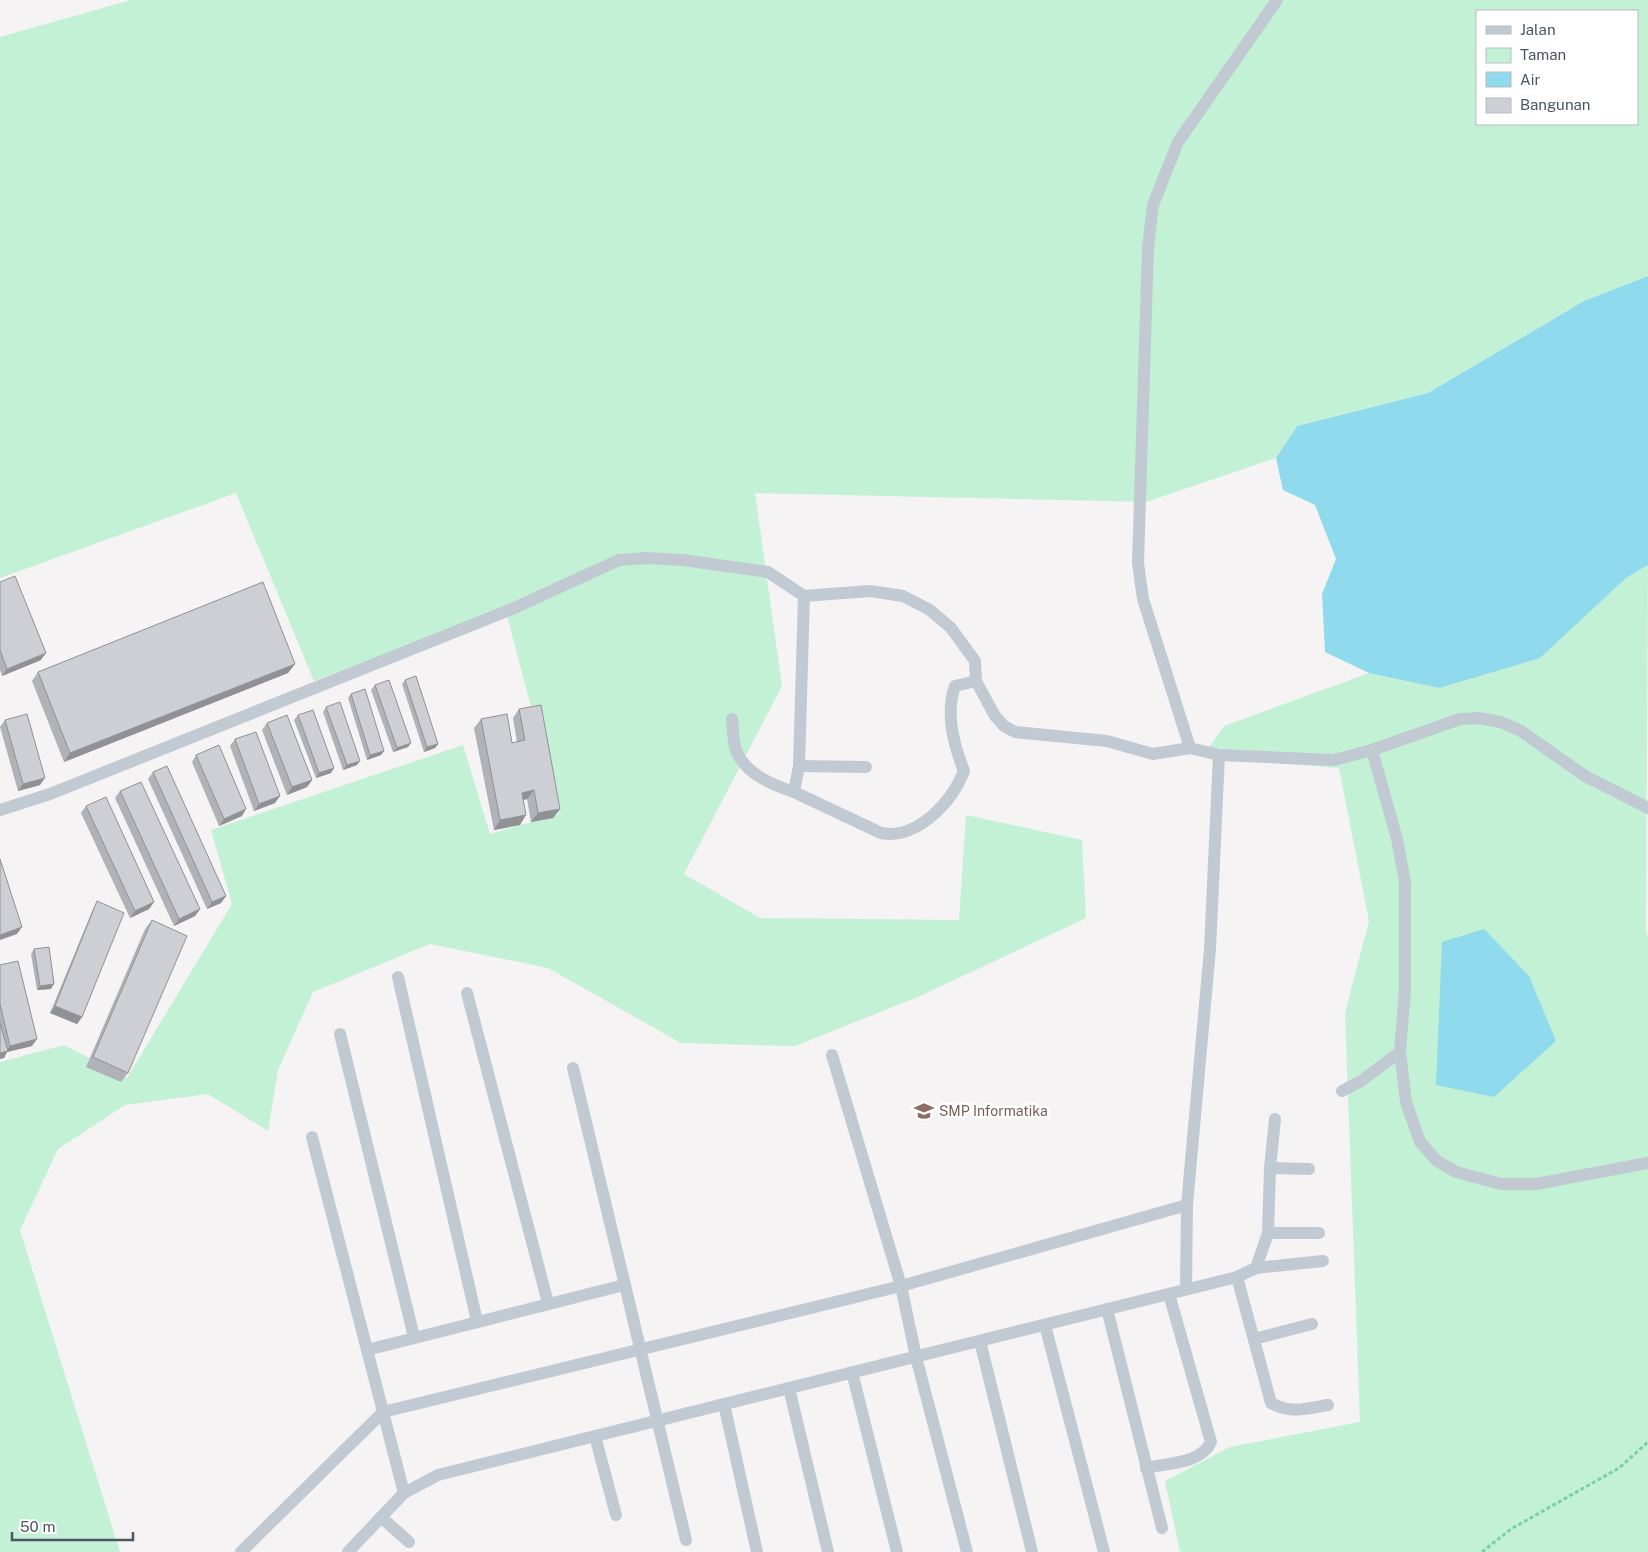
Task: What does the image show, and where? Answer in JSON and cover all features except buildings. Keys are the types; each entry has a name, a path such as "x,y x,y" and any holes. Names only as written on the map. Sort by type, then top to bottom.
{"street":[{"path":"1190,748 1143,599 1138,563 1148,248 1152,205 1178,142 1277,0"},
{"path":"0,810 50,794 493,617 619,560 645,558 683,560 768,572 804,596 870,591 903,596 930,610 951,628 975,661 976,681 995,716 1004,726 1015,732 1107,741 1152,754 1190,748 1220,755 1334,760 1372,750 1460,719 1479,718 1501,722 1521,731 1585,776 1648,808"},
{"path":"794,792 799,766 804,596"},
{"path":"732,719 736,750 755,775 881,833 894,835 920,825 936,813 959,783 964,771 953,743 951,698 955,686 976,681"},
{"path":"1372,750 1397,839 1405,882 1405,988 1400,1052 1406,1102 1420,1142 1437,1161 1456,1172 1501,1184 1536,1184 1648,1163"},
{"path":"1186,1289 1187,1205 1210,948 1220,755"},
{"path":"799,766 866,767"},
{"path":"398,977 478,1321"},
{"path":"467,993 548,1303"},
{"path":"340,1034 414,1337"},
{"path":"1342,1091 1362,1081 1400,1052"},
{"path":"832,1055 900,1286 966,1552"},
{"path":"573,1068 686,1540"},
{"path":"1256,1268 1268,1233 1270,1168 1275,1119"},
{"path":"312,1138 404,1492"},
{"path":"1270,1168 1309,1170"},
{"path":"241,1552 383,1412 639,1348 900,1286 1187,1205"},
{"path":"1268,1233 1319,1233"},
{"path":"348,1552 404,1492 438,1475 1237,1277 1256,1268 1323,1261"},
{"path":"1237,1277 1270,1403 1282,1409 1297,1411 1328,1405"},
{"path":"367,1350 624,1285"},
{"path":"1146,1468 1188,1460 1206,1451 1210,1442 1169,1294"},
{"path":"1107,1309 1162,1528"},
{"path":"1045,1324 1104,1552"},
{"path":"1254,1339 1312,1324"},
{"path":"980,1340 1032,1552"},
{"path":"852,1372 897,1552"},
{"path":"789,1388 828,1552"},
{"path":"724,1404 757,1552"},
{"path":"595,1436 616,1515"},
{"path":"381,1517 409,1542"}],"path":[{"path":"1482,1552 1511,1528 1619,1468 1648,1442"}],"green space":[{"path":"131,0 1648,0 1648,276 1584,301 1428,393 1297,426 1276,458 1146,502 755,493 782,686 684,874 760,918 959,920 966,815 1082,840 1086,918 918,997 795,1046 681,1043 548,968 430,944 313,992 278,1070 268,1131 208,1094 125,1105 58,1149 20,1230 120,1552 0,1552 0,1062 64,1045 127,1078 232,904 211,830 463,745 490,834 559,814 505,608 314,681 236,493 0,578 0,37"},
{"path":"1648,565 1646,932 1648,936 1648,1552 1180,1552 1165,1481 1230,1447 1360,1422 1345,1013 1369,921 1339,768 1202,757 1224,726 1369,673 1439,688"}],"water":[{"path":"1648,276 1648,565 1626,578 1540,658 1439,688 1369,673 1325,652 1322,594 1336,559 1315,505 1283,490 1276,458 1297,426 1428,393 1584,301"},
{"path":"1484,929 1529,976 1556,1041 1494,1097 1436,1085 1442,942"}],"place":[{"name":"SMP Informatika","path":"924,1111"}]}
